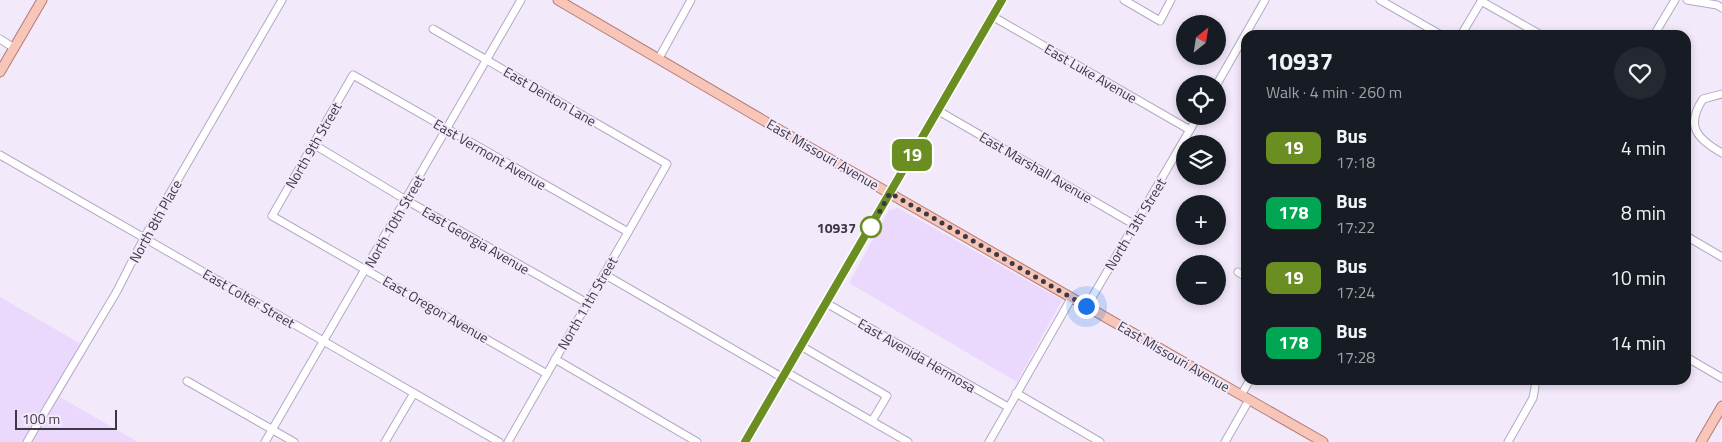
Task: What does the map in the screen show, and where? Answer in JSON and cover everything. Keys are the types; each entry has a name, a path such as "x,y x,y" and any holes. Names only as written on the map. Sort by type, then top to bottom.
{"main road":[{"path":"0,72 42,0"},
{"name":"East Missouri Avenue","path":"558,0 1323,442"},
{"path":"1701,442 1722,406"}],"street":[{"name":"North 8th Place","path":"27,442 117,291 144,238 282,0"},
{"name":"North 10th Street","path":"265,442 521,0"},
{"path":"659,58 691,0"},
{"path":"745,442 1002,0"},
{"path":"1124,0 1160,21 1171,0"},
{"path":"1248,30 1265,0"},
{"path":"1464,30 1481,0 1532,30"},
{"path":"1657,30 1675,0"},
{"path":"1687,0 1717,5 1722,8"},
{"path":"1383,1 1433,30"},
{"name":"East Luke Avenue","path":"992,16 1190,130"},
{"name":"East Denton Lane","path":"433,29 667,164"},
{"path":"0,39 14,48"},
{"path":"1222,75 1241,42"},
{"name":"East Vermont Avenue","path":"353,75 628,232"},
{"name":"North 9th Street","path":"272,216 353,75"},
{"path":"1722,94 1703,99 1694,116 1700,136 1708,145 1722,153"},
{"name":"East Marshall Avenue","path":"938,110 1134,225"},
{"name":"North 13th Street","path":"1086,306 1193,125"},
{"name":"East Georgia Avenue","path":"313,144 406,200 587,303"},
{"name":"East Colter Street","path":"0,155 499,442"},
{"name":"North 11th Street","path":"508,442 667,164"},
{"name":"East Oregon Avenue","path":"272,216 547,374"},
{"path":"1691,239 1722,257"},
{"path":"604,274 908,442"},
{"path":"989,442 1072,297"},
{"name":"East Avenida Hermosa","path":"826,303 1008,407"},
{"path":"801,346 886,396 872,422"},
{"path":"555,359 697,442"},
{"path":"1691,360 1722,378"},
{"path":"187,381 294,442"},
{"path":"1225,442 1245,398 1249,385"},
{"path":"1508,442 1533,398 1535,387"},
{"path":"385,442 414,393"},
{"path":"1016,393 1100,442"}],"shaded area":[{"path":"898,208 1062,300 1017,382 849,283 889,210"},
{"path":"0,297 88,348 60,397 138,442 0,442"}],"bus line":[{"name":"19","path":"745,442 1002,0"}],"place":[{"name":"10937","path":"871,227"}],"route":[{"path":"871,227 890,193 1086,306"}]}
